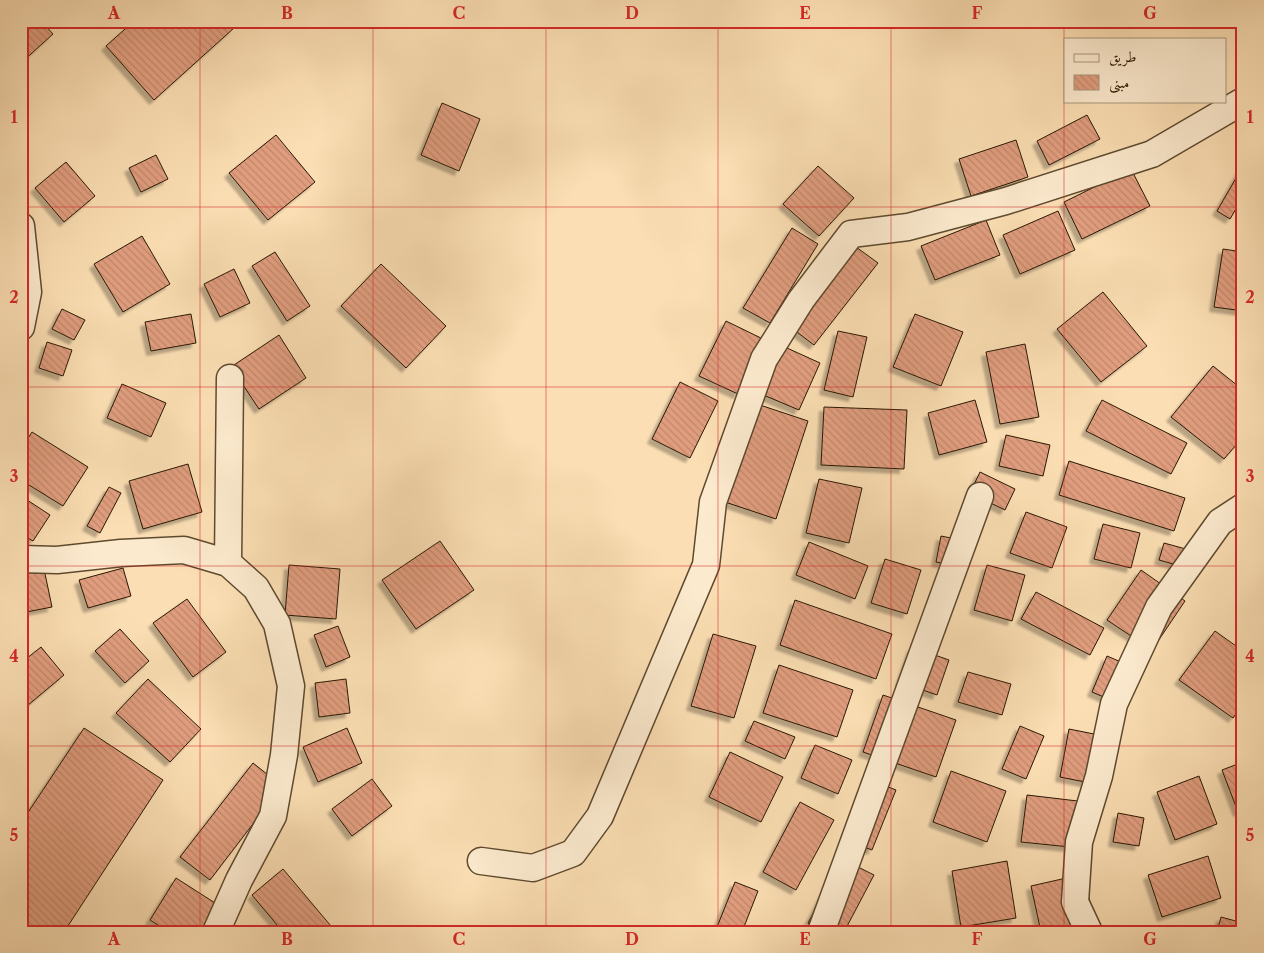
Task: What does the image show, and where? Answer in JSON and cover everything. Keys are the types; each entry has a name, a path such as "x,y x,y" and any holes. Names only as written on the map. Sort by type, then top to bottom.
{"street":[{"path":"481,862 533,868 573,853 600,816 706,564 713,502 764,359 801,300 851,234 908,227 979,208 1152,154 1243,100"},
{"path":"21,226 28,292 21,327"},
{"path":"228,563 230,378"},
{"path":"821,932 980,496"},
{"path":"1089,932 1075,902 1079,842 1099,776 1114,704 1159,607 1220,522 1243,506"},
{"path":"21,559 57,560 121,553 184,550 228,563 256,588 277,624 291,686 284,755 273,816 238,880 216,932"}],"building":[{"path":"21,21 41,21 53,34 21,63"},
{"path":"134,21 229,21 234,28 154,100 106,46"},
{"path":"442,103 480,119 459,171 421,155"},
{"path":"1087,115 1100,139 1049,165 1037,141"},
{"path":"276,135 315,182 268,220 229,173"},
{"path":"1016,140 1028,177 971,196 959,159"},
{"path":"156,155 168,179 141,192 129,168"},
{"path":"66,162 95,196 64,222 35,188"},
{"path":"818,166 854,198 819,236 783,204"},
{"path":"1243,166 1243,197 1230,219 1217,211"},
{"path":"1131,169 1150,206 1082,239 1064,202"},
{"path":"1058,211 1075,250 1020,274 1003,235"},
{"path":"986,220 1000,255 935,280 921,246"},
{"path":"792,228 818,244 770,323 743,308"},
{"path":"142,236 170,284 123,312 94,264"},
{"path":"852,244 878,263 814,345 789,326"},
{"path":"1223,249 1243,252 1243,311 1214,307"},
{"path":"275,252 310,306 287,321 252,266"},
{"path":"381,264 446,326 406,368 341,306"},
{"path":"234,269 250,303 220,317 204,284"},
{"path":"1103,292 1147,346 1101,382 1057,329"},
{"path":"62,309 85,320 74,340 52,329"},
{"path":"191,314 196,343 151,351 145,322"},
{"path":"915,314 963,332 941,386 893,367"},
{"path":"726,321 765,340 738,394 699,376"},
{"path":"838,331 867,337 853,397 824,390"},
{"path":"279,335 306,378 259,409 231,367"},
{"path":"47,342 72,350 63,376 39,368"},
{"path":"776,343 820,363 799,410 754,391"},
{"path":"1025,344 1039,417 1000,424 986,352"},
{"path":"1213,366 1243,390 1243,437 1224,459 1171,417"},
{"path":"680,382 718,401 690,458 652,439"},
{"path":"122,384 166,403 151,437 107,418"},
{"path":"975,400 987,442 939,455 928,413"},
{"path":"1102,400 1187,443 1171,474 1086,431"},
{"path":"751,402 808,421 776,519 719,500"},
{"path":"824,407 907,410 904,469 821,465"},
{"path":"32,432 88,467 63,506 21,480 21,449"},
{"path":"1006,435 1050,445 1043,476 999,466"},
{"path":"1069,461 1185,498 1174,531 1059,495"},
{"path":"188,464 202,512 143,529 129,481"},
{"path":"980,472 1015,489 1005,510 970,493"},
{"path":"819,479 862,488 849,543 806,533"},
{"path":"109,487 121,493 100,533 87,526"},
{"path":"21,496 50,515 33,541 21,534"},
{"path":"1026,512 1067,527 1052,568 1010,553"},
{"path":"1103,524 1140,533 1131,568 1094,559"},
{"path":"941,536 961,540 955,566 936,562"},
{"path":"440,541 474,590 416,629 382,580"},
{"path":"809,542 868,566 855,599 796,575"},
{"path":"1164,543 1204,554 1198,571 1159,560"},
{"path":"885,559 921,570 907,614 871,603"},
{"path":"289,565 340,569 336,619 285,615"},
{"path":"987,565 1025,575 1012,621 974,610"},
{"path":"123,568 131,596 88,608 79,580"},
{"path":"44,569 52,607 21,613 21,573"},
{"path":"1141,570 1185,601 1152,650 1107,620"},
{"path":"1036,592 1104,628 1090,655 1021,619"},
{"path":"187,599 226,652 193,677 153,623"},
{"path":"795,600 892,634 876,679 780,645"},
{"path":"338,626 350,657 326,667 314,635"},
{"path":"120,629 149,661 125,683 95,651"},
{"path":"1215,631 1243,651 1243,704 1233,718 1179,680"},
{"path":"713,634 756,646 734,718 691,706"},
{"path":"41,647 64,675 21,711 21,663"},
{"path":"912,647 949,660 937,695 900,682"},
{"path":"1107,656 1135,668 1120,704 1092,692"},
{"path":"779,665 853,690 837,737 763,713"},
{"path":"968,672 1011,684 1002,715 958,702"},
{"path":"148,679 201,729 170,762 116,713"},
{"path":"346,679 350,713 319,717 315,683"},
{"path":"883,695 956,720 936,777 863,752"},
{"path":"754,721 795,737 785,759 745,741"},
{"path":"1020,726 1044,736 1026,779 1002,769"},
{"path":"84,728 163,780 64,932 21,932 21,823"},
{"path":"347,728 362,763 318,782 303,747"},
{"path":"1069,729 1114,738 1105,786 1060,777"},
{"path":"815,745 852,760 838,794 801,778"},
{"path":"730,752 783,777 761,822 709,797"},
{"path":"1243,762 1243,810 1238,812 1222,770"},
{"path":"253,763 282,786 210,880 180,857"},
{"path":"951,771 1006,791 987,842 933,822"},
{"path":"1199,776 1217,824 1175,840 1157,792"},
{"path":"372,779 392,806 352,836 332,809"},
{"path":"870,780 896,790 872,850 846,840"},
{"path":"1027,795 1086,802 1080,848 1021,842"},
{"path":"800,802 834,820 796,890 763,872"},
{"path":"1118,813 1144,818 1139,846 1113,842"},
{"path":"1208,856 1221,898 1162,917 1148,875"},
{"path":"842,859 874,875 844,932 825,932 808,923"},
{"path":"1007,861 1016,918 961,927 952,871"},
{"path":"283,869 336,932 283,932 252,895"},
{"path":"1084,874 1096,930 1041,932 1031,886"},
{"path":"176,878 226,910 212,932 169,932 150,920"},
{"path":"735,882 758,891 742,932 715,932"},
{"path":"1221,917 1243,923 1243,932 1217,932"}]}
